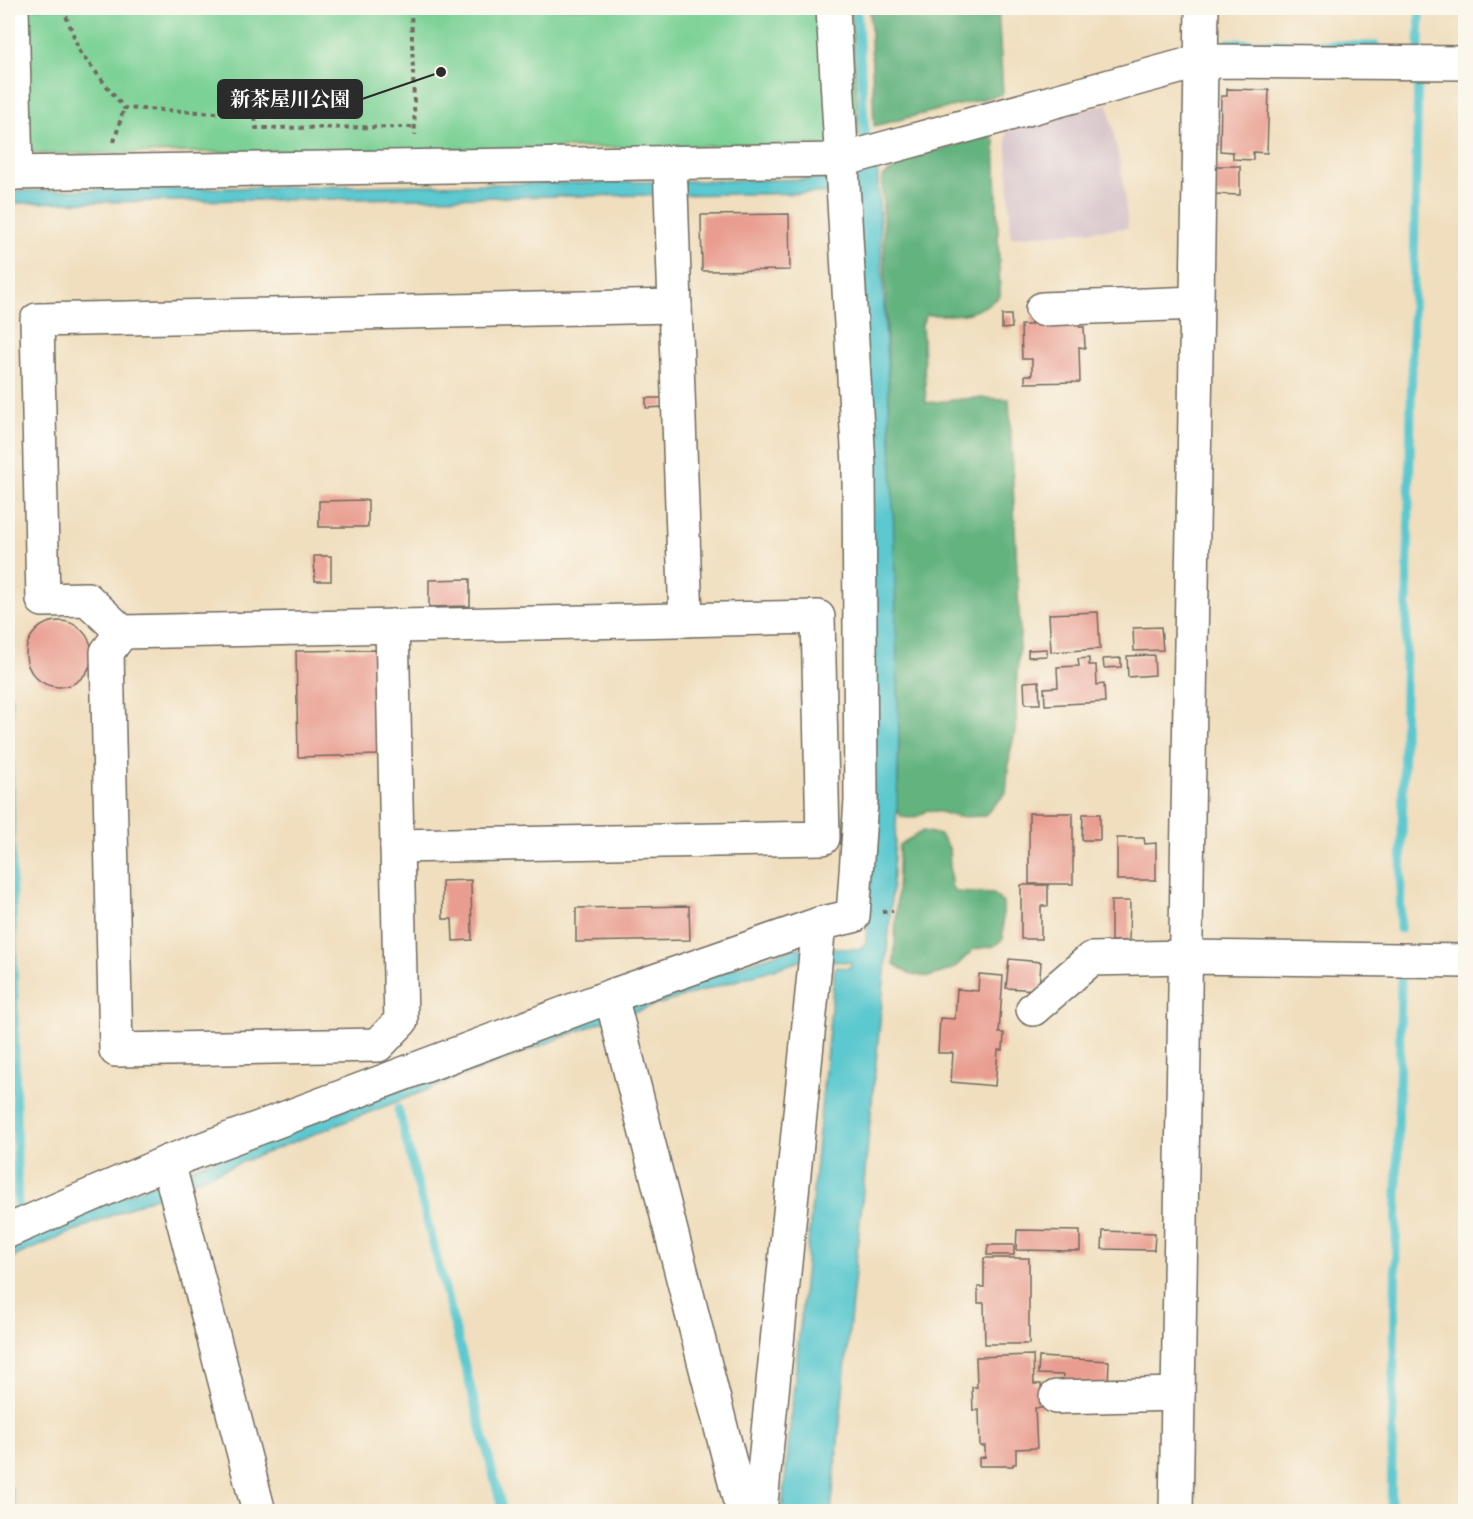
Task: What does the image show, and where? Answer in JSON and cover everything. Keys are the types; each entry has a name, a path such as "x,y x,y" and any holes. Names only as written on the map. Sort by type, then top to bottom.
{"street":[{"path":"12,8 12,173 416,166 671,179 843,175 882,150 1201,61 1466,63"},
{"path":"8,1231 168,1162 817,941 853,916 861,801 859,465 832,8"},
{"path":"1176,1512 1202,8"},
{"path":"671,179 686,620"},
{"path":"1042,309 1197,303"},
{"path":"397,846 823,838 818,617 122,632 87,599 43,600 37,320 675,306"},
{"path":"122,632 107,652 116,1050 378,1045 401,1021 392,626"},
{"path":"760,1512 817,941"},
{"path":"1033,1009 1091,959 1185,957 1466,961"},
{"path":"615,1009 739,1498 746,1512"},
{"path":"168,1162 259,1512"},
{"path":"1056,1396 1178,1394"}],"path":[{"path":"63,8 80,52 124,108 255,115 256,128 415,127"},
{"path":"411,8 416,166"}],"shaded area":[{"path":"1108,104 1123,180 1128,228 1011,237 1006,130"}],"green space":[{"path":"26,8 851,8 859,136 828,145 37,154 28,145"},
{"path":"870,8 998,8 1003,94 874,126"},
{"path":"990,135 995,141 1000,296 973,312 957,315 926,315 922,324 926,403 973,398 1009,399 1020,635 1016,728 1010,753 1006,793 984,816 957,817 927,810 916,817 906,818 902,817 897,810 899,735 882,177 913,157"},
{"path":"923,831 940,835 949,848 951,886 956,892 993,894 1003,903 1003,939 994,946 974,949 953,969 929,977 910,974 894,964 899,845"}],"water":[{"path":"877,162 892,464 899,735 897,810 889,931 831,1511 782,1511 835,967 850,968 851,962 803,960 604,1021 188,1183 8,1259 8,1244 181,1172 601,1010 795,948 861,949 866,942 874,804 855,186 826,193 8,203 8,191 830,179"}],"building":[{"path":"1227,89 1269,90 1267,153 1253,152 1253,160 1233,159 1233,152 1220,151 1221,96 1227,96"},
{"path":"1215,166 1240,166 1240,195 1214,194"},
{"path":"789,214 790,270 702,271 701,215"},
{"path":"1002,315 1011,315 1012,328 1002,329"},
{"path":"1078,315 1079,327 1084,327 1085,348 1079,347 1080,382 1025,383 1025,375 1032,375 1032,359 1022,359 1021,325 1031,325 1031,316"},
{"path":"646,398 664,398 664,407 646,408"},
{"path":"368,500 368,527 319,527 319,501"},
{"path":"314,556 331,556 331,581 315,581"},
{"path":"470,579 470,606 429,607 429,580"},
{"path":"1098,612 1100,649 1051,652 1049,614"},
{"path":"52,621 66,621 78,626 87,635 92,654 90,667 83,678 66,687 52,687 40,682 31,673 26,661 26,647 31,635 40,626"},
{"path":"1161,627 1163,650 1134,651 1133,628"},
{"path":"1047,649 1047,656 1028,657 1028,650"},
{"path":"378,650 380,755 298,757 296,651"},
{"path":"1154,655 1155,675 1128,677 1127,656"},
{"path":"1089,658 1089,665 1096,665 1097,685 1104,684 1105,702 1045,705 1044,688 1058,687 1057,667 1079,666 1078,659"},
{"path":"1121,658 1121,667 1104,668 1103,659"},
{"path":"1039,681 1040,704 1025,704 1024,682"},
{"path":"1029,813 1073,813 1073,884 1029,884"},
{"path":"1083,814 1100,814 1100,840 1082,840"},
{"path":"1117,838 1144,838 1145,844 1156,843 1156,880 1117,880"},
{"path":"471,880 472,940 453,941 452,919 443,919 442,881"},
{"path":"1021,885 1048,885 1048,906 1041,906 1041,939 1021,939"},
{"path":"1111,901 1130,901 1129,941 1111,941"},
{"path":"689,906 690,940 576,942 576,908"},
{"path":"1009,959 1041,962 1039,990 1006,988"},
{"path":"979,974 1003,976 999,1033 1004,1033 1003,1050 998,1050 995,1086 951,1082 953,1053 938,1053 940,1018 955,1019 957,989 978,991"},
{"path":"1017,1230 1080,1231 1080,1251 1016,1250"},
{"path":"1103,1231 1155,1233 1154,1250 1102,1249"},
{"path":"988,1245 1014,1245 1014,1255 987,1255"},
{"path":"984,1258 1029,1258 1029,1344 985,1344 984,1303 978,1303 978,1287 984,1287"},
{"path":"1033,1355 1034,1384 1041,1384 1042,1408 1035,1408 1037,1448 1016,1449 1016,1464 1013,1466 979,1466 979,1458 985,1457 985,1446 980,1446 979,1410 973,1411 972,1387 977,1387 976,1357"},
{"path":"1039,1357 1109,1361 1108,1386 1062,1383 1063,1375 1038,1374"}],"waterway":[{"path":"857,8 866,149"},
{"path":"1419,47 1420,8"},
{"path":"1229,43 1376,46"},
{"path":"1400,929 1418,76"},
{"path":"8,697 18,1215"},
{"path":"1391,1512 1401,980"},
{"path":"398,1109 503,1512"},
{"path":"8,1489 13,1512"}],"place":[{"name":"新茶屋川公園","path":"441,72"}]}
